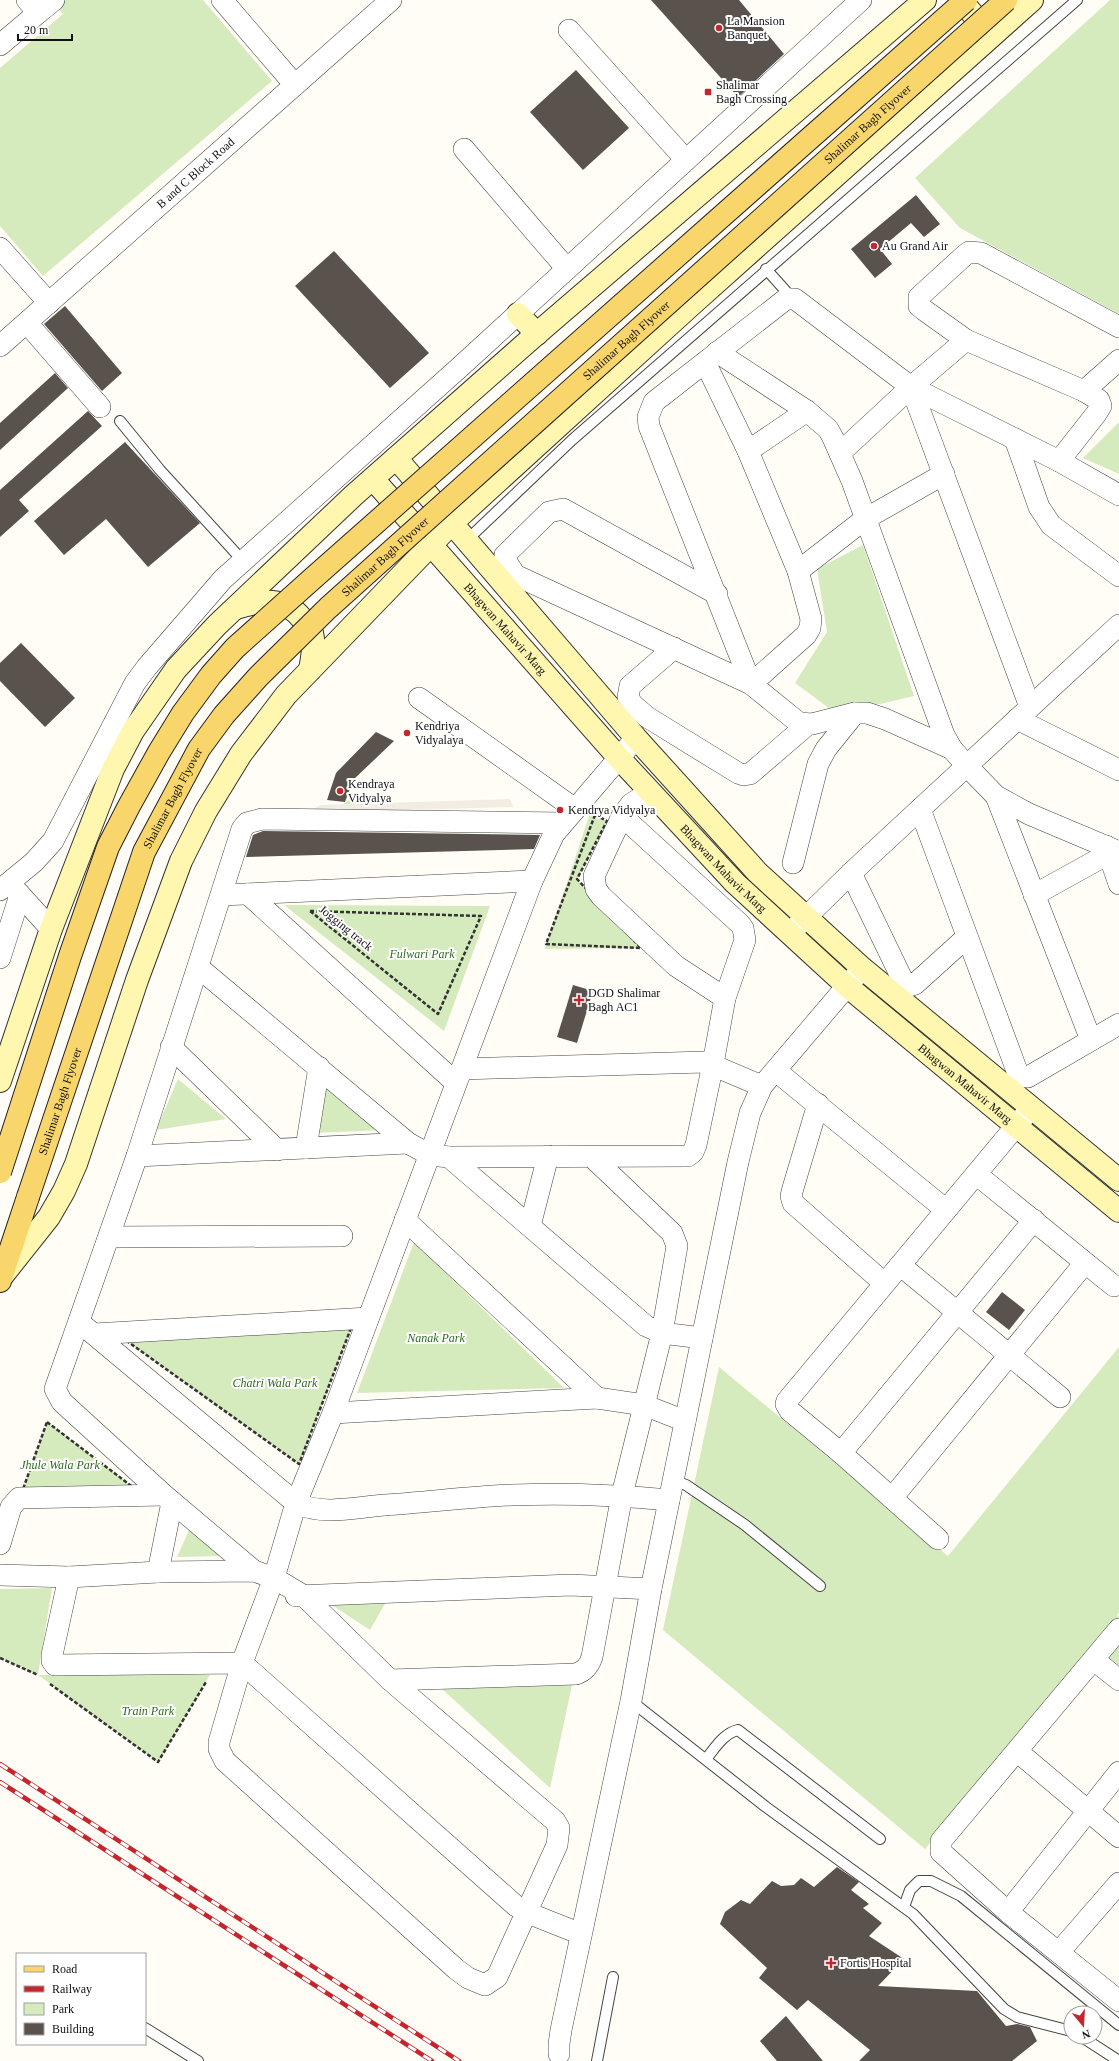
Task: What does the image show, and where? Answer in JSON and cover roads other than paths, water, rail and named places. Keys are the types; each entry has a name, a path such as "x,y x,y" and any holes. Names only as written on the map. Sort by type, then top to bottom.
{"main road":[{"path":"0,1172 70,956 108,847 159,752 183,713 211,675 235,648 311,580 966,0"},
{"name":"Shalimar Bagh Flyover","path":"1,1279 144,852 199,749 224,715 258,677 328,608 1006,0"}],"street":[{"path":"0,45 32,6 54,0"},
{"path":"222,0 296,85"},
{"name":"B and C Block Road","path":"0,346 392,0"},
{"path":"0,958 7,885 34,862 53,841 125,702 147,667 210,592 518,314 861,0"},
{"path":"0,1081 50,929 121,751 176,669 234,609 396,458 537,334 925,0"},
{"path":"960,0 992,35"},
{"path":"1,1279 49,1218 64,1191 76,1164 137,980 181,861 203,818 241,754 286,695 452,523 1032,0"},
{"path":"569,30 686,160"},
{"path":"464,149 567,269"},
{"path":"0,248 49,303"},
{"path":"1059,461 1096,414 1101,406 1099,400 966,340 924,310 918,302 919,297 969,252 981,253 1119,327"},
{"path":"751,684 717,594 649,426 648,417 654,402 786,299 792,298 911,387 1059,461 1119,495"},
{"path":"518,314 537,334"},
{"path":"27,323 100,407"},
{"path":"840,453 911,387 966,340"},
{"path":"711,357 807,411 828,429 840,453 944,735 952,749 996,796 1029,814 1111,850"},
{"path":"711,357 798,571 811,619 810,628 806,636 751,684"},
{"path":"1084,392 1119,360"},
{"path":"911,387 944,474 1024,713 1119,770"},
{"path":"748,451 807,411"},
{"path":"1015,439 1039,507 1051,525 1119,576"},
{"name":"Bhagwan Mahavir Marg","path":"396,458 636,738 757,872 862,968 1119,1180"},
{"path":"798,571 865,519 944,474"},
{"name":"Bhagwan Mahavir Marg","path":"373,479 618,757 735,883 847,986 1119,1211"},
{"path":"717,594 562,509 549,512 507,551 506,560 515,575 751,684 799,723 807,725"},
{"path":"234,609 258,601 275,602 291,608 312,632 313,648 310,670"},
{"path":"790,933 851,873 1119,625"},
{"path":"674,648 630,686 628,697 632,704 647,717 738,773 744,775 750,774 807,725 855,713 875,715 952,749"},
{"path":"160,652 176,669"},
{"path":"419,698 569,816"},
{"path":"793,863 818,764 826,749 855,713"},
{"path":"0,1575 69,1577 158,1572 254,1571 274,1578 304,1596 390,1680 555,1821 559,1828 557,1845 528,1913 498,1977 485,1985 468,1978 422,1940 225,1761 219,1749 219,1742 242,1663 265,1598 274,1578 296,1503 333,1413 406,1220 440,1156 459,1076 532,881 554,834 618,757 636,738"},
{"path":"650,792 631,804 622,816 594,876 596,889 601,896 676,966 725,998"},
{"path":"996,796 1091,1040"},
{"path":"920,809 1017,1071 1021,1076 1028,1077 1119,1024"},
{"path":"254,1571 168,1498 58,1396 55,1389 57,1380 87,1328 109,1237 137,1156 242,829 246,823 253,820 569,816"},
{"path":"440,1156 688,1156 696,1145 725,998 745,940 743,928 622,816"},
{"path":"1111,850 1119,884"},
{"path":"1034,895 1111,850"},
{"path":"851,873 906,987 915,984 967,937"},
{"path":"222,895 532,881"},
{"path":"7,885 50,929"},
{"path":"248,894 459,1076 697,1061 713,1064 762,1086"},
{"path":"198,967 408,1143 440,1156 530,1226 646,1326 662,1333 702,1338"},
{"path":"559,2054 558,2044 632,1702 651,1589 738,1162 750,1113 762,1086 862,968"},
{"path":"171,1047 277,1150"},
{"path":"306,1148 319,1067"},
{"path":"776,1071 946,1210"},
{"path":"818,1104 793,1188 793,1203 884,1283"},
{"path":"938,1539 841,1453 790,1411 786,1406 787,1401 1031,1108"},
{"path":"137,1156 408,1143"},
{"path":"530,1226 548,1156"},
{"path":"390,1680 576,1674 583,1672 589,1666 606,1586 622,1496 662,1333 676,1255 675,1240 672,1233 592,1157"},
{"path":"976,1174 1034,1220 1084,1264 1114,1286"},
{"path":"406,1220 597,1398"},
{"path":"841,1453 1034,1220"},
{"path":"109,1237 342,1236"},
{"path":"892,1498 1084,1264"},
{"path":"900,1265 1060,1397"},
{"path":"87,1328 368,1318"},
{"path":"87,1328 296,1503 304,1507 337,1509 511,1495 622,1496 671,1490"},
{"path":"333,1413 597,1398 644,1405 685,1421"},
{"path":"0,1544 11,1507 18,1498 168,1498"},
{"path":"158,1572 168,1498"},
{"path":"69,1577 52,1655 52,1661 55,1665 242,1663 504,1895 528,1913 581,1934"},
{"path":"265,1598 570,1585 651,1589"},
{"path":"1117,1995 1008,1912 941,1852 941,1841 1018,1752 1119,1629"},
{"path":"1094,1660 1119,1680"},
{"path":"1018,1752 1119,1837"},
{"path":"1008,1912 1119,1772"},
{"path":"1059,1952 1119,1883"}],"lane":[{"path":"467,540 572,440 766,269 1077,0"},
{"path":"766,269 792,298"},
{"path":"120,422 160,470 243,561"},
{"path":"671,1490 686,1485 745,1525 820,1586"},
{"path":"632,1702 766,1807 920,1920 1004,2009 1017,2017 1063,2029"},
{"path":"706,1759 731,1731 738,1730 880,1839"},
{"path":"904,1907 910,1890 919,1881 931,1881 945,1887 961,1896 1001,1927 1119,2025"},
{"path":"597,2061 613,1977"},
{"path":"146,2029 198,2061"},
{"path":"1094,2045 1119,2061"}],"railway":[{"path":"0,1764 459,2061"},
{"path":"0,1782 432,2061"}],"place":[{"name":"La Mansion Banquet","path":"719,28"},
{"name":"Shalimar Bagh Crossing","path":"708,92"},
{"name":"Au Grand Air","path":"874,246"},
{"name":"Kendriya Vidyalaya","path":"407,733"},
{"name":"Kendraya Vidyalya","path":"340,791"},
{"name":"Kendrya Vidyalya","path":"560,810"},
{"name":"DGD Shalimar Bagh AC1","path":"579,1000"},
{"name":"Fortis Hospital","path":"831,1963"}],"park label":[{"name":"Fulwari Park","path":"422,954"},
{"name":"Nanak Park","path":"436,1338"},
{"name":"Chatri Wala Park","path":"275,1383"},
{"name":"Jhule Wala Park","path":"60,1465"},
{"name":"Train Park","path":"148,1711"}]}
